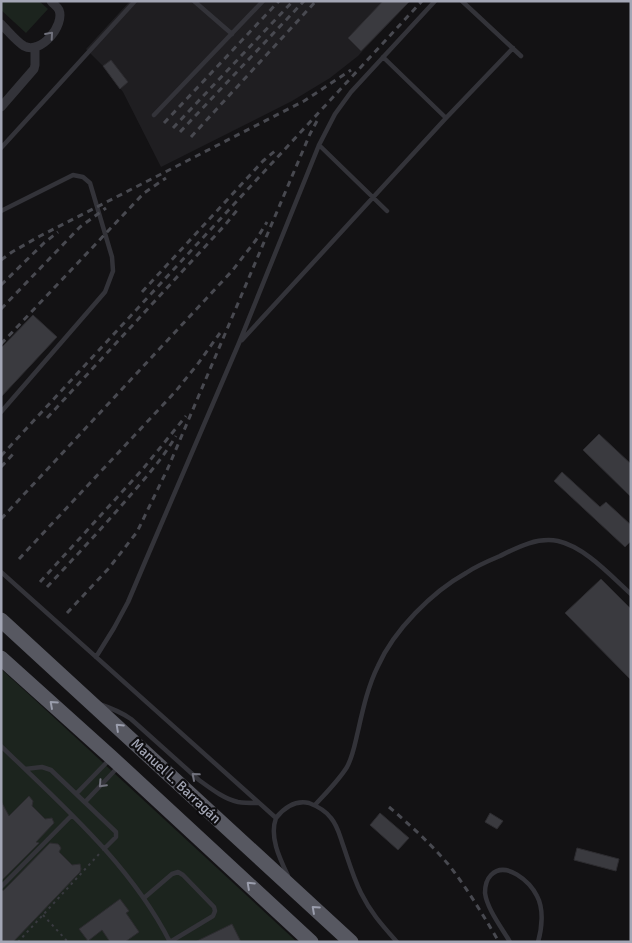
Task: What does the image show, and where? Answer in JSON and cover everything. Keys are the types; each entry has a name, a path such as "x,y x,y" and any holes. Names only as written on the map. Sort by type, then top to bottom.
{"highway":[{"name":"Manuel L. Barragán","path":"1,620 351,942"},
{"name":"Manuel L. Barragán","path":"1,658 311,942"}],"street":[{"path":"1,24 24,46 35,48 42,44 57,27 60,18 57,3"},
{"path":"1,107 30,75 35,66 35,48"}],"lane":[{"path":"1,148 135,1"},
{"path":"194,1 232,34"},
{"path":"199,6 203,1"},
{"path":"154,115 263,1"},
{"path":"96,658 128,602 239,343 318,145 328,126 351,92 435,1"},
{"path":"462,1 521,56"},
{"path":"239,343 513,48"},
{"path":"383,57 446,118"},
{"path":"318,145 387,211"},
{"path":"1,212 73,175 83,177 90,183 112,257 113,272 105,292 1,412"},
{"path":"315,805 347,766 370,685 378,664 405,625 439,590 465,573 512,550 530,543 546,540 572,546 631,594"},
{"path":"1,572 276,818"},
{"path":"91,701 112,708 126,716 199,780 217,793 236,802 259,803"},
{"path":"1,746 104,849 144,898 170,942 212,916 216,911 178,872 172,874 144,898"},
{"path":"76,794 115,761"},
{"path":"85,802 115,761"},
{"path":"25,769 42,767 51,770 117,834 104,849"},
{"path":"294,891 276,847 274,824 280,812 288,806 305,802 315,805 332,819 337,827 360,891 375,917 398,942"},
{"path":"1,887 72,815"},
{"path":"510,942 490,907 485,892 489,877 500,870 518,875 528,883 538,898 542,924 538,942"}],"path":[{"path":"18,942 104,849"},
{"path":"43,915 68,942"}],"shaded area":[{"path":"1,1 39,1 48,9 26,33 1,10"},
{"path":"130,1 410,1 358,56 330,78 292,101 161,167 123,92 103,66 86,49"},
{"path":"1,669 34,699 297,942 1,942"}],"building":[{"path":"383,1 410,1 361,51 348,38"},
{"path":"111,60 128,82 120,89 103,66"},
{"path":"33,315 57,337 1,397 1,348"},
{"path":"599,434 631,464 631,497 583,450"},
{"path":"562,472 600,507 606,502 631,525 631,541 625,547 554,481"},
{"path":"601,579 631,609 631,680 565,613"},
{"path":"29,796 33,801 32,806 45,819 52,818 54,823 36,842 39,843 1,881 1,801 9,816"},
{"path":"380,813 409,838 398,850 370,825"},
{"path":"490,813 503,821 497,829 485,822"},
{"path":"50,843 59,845 61,848 59,852 72,865 80,864 80,872 13,942 1,942 1,891"},
{"path":"577,848 619,859 616,871 574,860"},
{"path":"120,899 129,911 126,913 139,932 125,942 110,942 102,930 88,941 79,929"},
{"path":"232,924 241,942 195,942"}],"railway":[{"path":"164,123 279,1"},
{"path":"173,128 293,1"},
{"path":"180,132 304,1"},
{"path":"191,137 316,1"},
{"path":"1,456 422,1"},
{"path":"1,260 40,236 304,101 351,70"},
{"path":"67,613 109,568 137,532 168,468 318,119"},
{"path":"142,292 263,161 276,150"},
{"path":"1,344 144,193 166,178"},
{"path":"1,309 80,227 106,208"},
{"path":"47,418 238,209"},
{"path":"1,519 232,271 256,240 267,222"},
{"path":"1,285 58,232"},
{"path":"19,559 175,392 220,333"},
{"path":"40,582 142,470 186,416"},
{"path":"47,587 145,478 176,436"},
{"path":"1,467 15,452"},
{"path":"389,807 420,834 448,864 499,942"}]}
